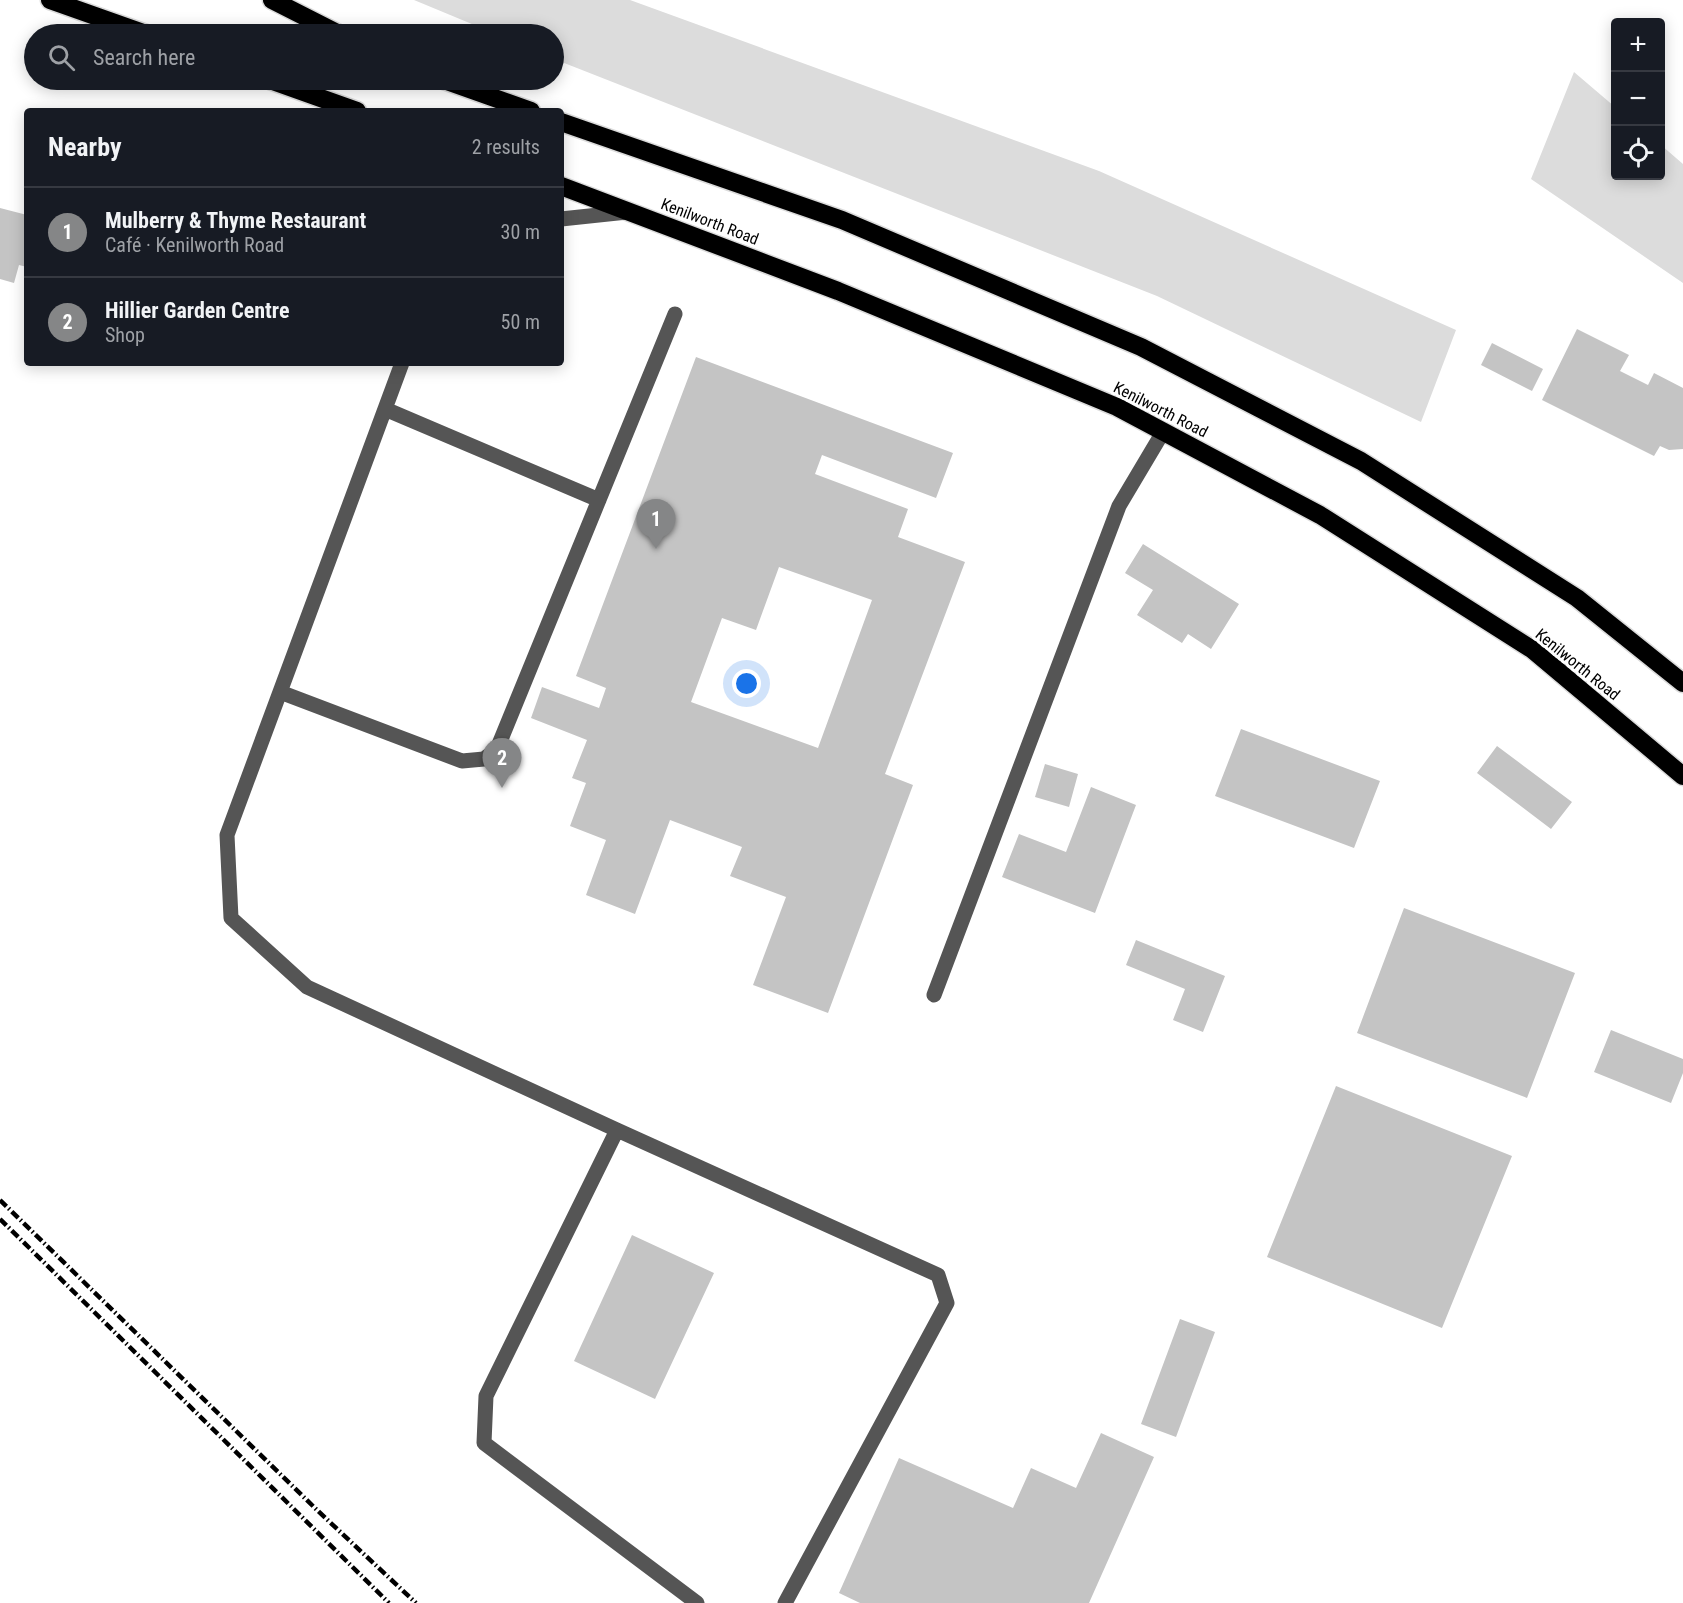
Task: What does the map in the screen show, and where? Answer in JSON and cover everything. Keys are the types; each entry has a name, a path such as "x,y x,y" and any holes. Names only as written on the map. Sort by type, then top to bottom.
{"highway":[{"path":"50,0 118,24"},
{"path":"272,0 319,24"},
{"path":"295,90 338,107"},
{"path":"472,90 523,108"},
{"path":"564,123 842,220 1141,348 1360,461 1577,598 1683,683"},
{"name":"Kenilworth Road","path":"564,187 838,291 1117,407 1320,515 1533,650 1683,776"}],"lane":[{"path":"564,219 630,211"},
{"path":"280,692 462,761 484,759 497,748 675,314"},
{"path":"401,366 227,835 231,918 307,987 938,1275 947,1303 785,1603"},
{"path":"385,409 599,500"},
{"path":"934,995 1119,506 1163,432"},
{"path":"617,1130 486,1396 484,1443 697,1603"}],"shaded area":[{"path":"414,0 630,0 1099,171 1456,330 1421,422 1157,296 564,63 564,24 472,24"},
{"path":"1574,72 1611,104 1611,180 1665,180 1665,148 1683,164 1683,283 1531,179"}],"building":[{"path":"0,208 24,214 24,266 19,265 14,283 0,279"},
{"path":"1577,329 1629,355 1620,371 1648,385 1654,373 1683,388 1683,449 1669,450 1660,446 1654,456 1542,400"},
{"path":"1492,343 1543,369 1532,391 1481,365"},
{"path":"696,357 953,453 936,498 822,455 815,474 908,509 898,537 965,562 885,774 913,785 828,1013 753,985 786,897 730,876 742,847 670,820 635,914 586,895 606,840 570,826 586,783 572,778 587,740 531,718 542,687 599,708 606,688 576,676","holes":["779,567 872,600 818,748 691,702 722,618 756,630"]},
{"path":"1143,544 1239,604 1211,649 1188,634 1182,643 1137,615 1153,590 1125,573"},
{"path":"1241,729 1380,781 1354,848 1215,796"},
{"path":"1497,746 1572,802 1551,829 1477,773"},
{"path":"1045,764 1078,774 1069,807 1035,797"},
{"path":"1091,787 1136,805 1095,913 1002,877 1019,834 1066,852"},
{"path":"1404,908 1575,973 1527,1098 1357,1033"},
{"path":"1136,940 1225,976 1203,1032 1173,1020 1185,989 1126,965"},
{"path":"1611,1030 1683,1059 1683,1073 1671,1103 1594,1072"},
{"path":"1336,1086 1512,1156 1442,1328 1267,1257"},
{"path":"632,1235 714,1273 655,1399 574,1361"},
{"path":"1180,1319 1215,1332 1176,1437 1141,1424"},
{"path":"1101,1433 1154,1457 1089,1603 860,1603 839,1593 899,1458 1013,1508 1031,1468 1076,1488"}],"railway":[{"path":"0,1200 318,1511 416,1603"},
{"path":"0,1219 389,1603"}],"place":[{"name":"Mulberry & Thyme Restaurant","path":"656,549"},
{"name":"Hillier Garden Centre","path":"502,788"}]}
